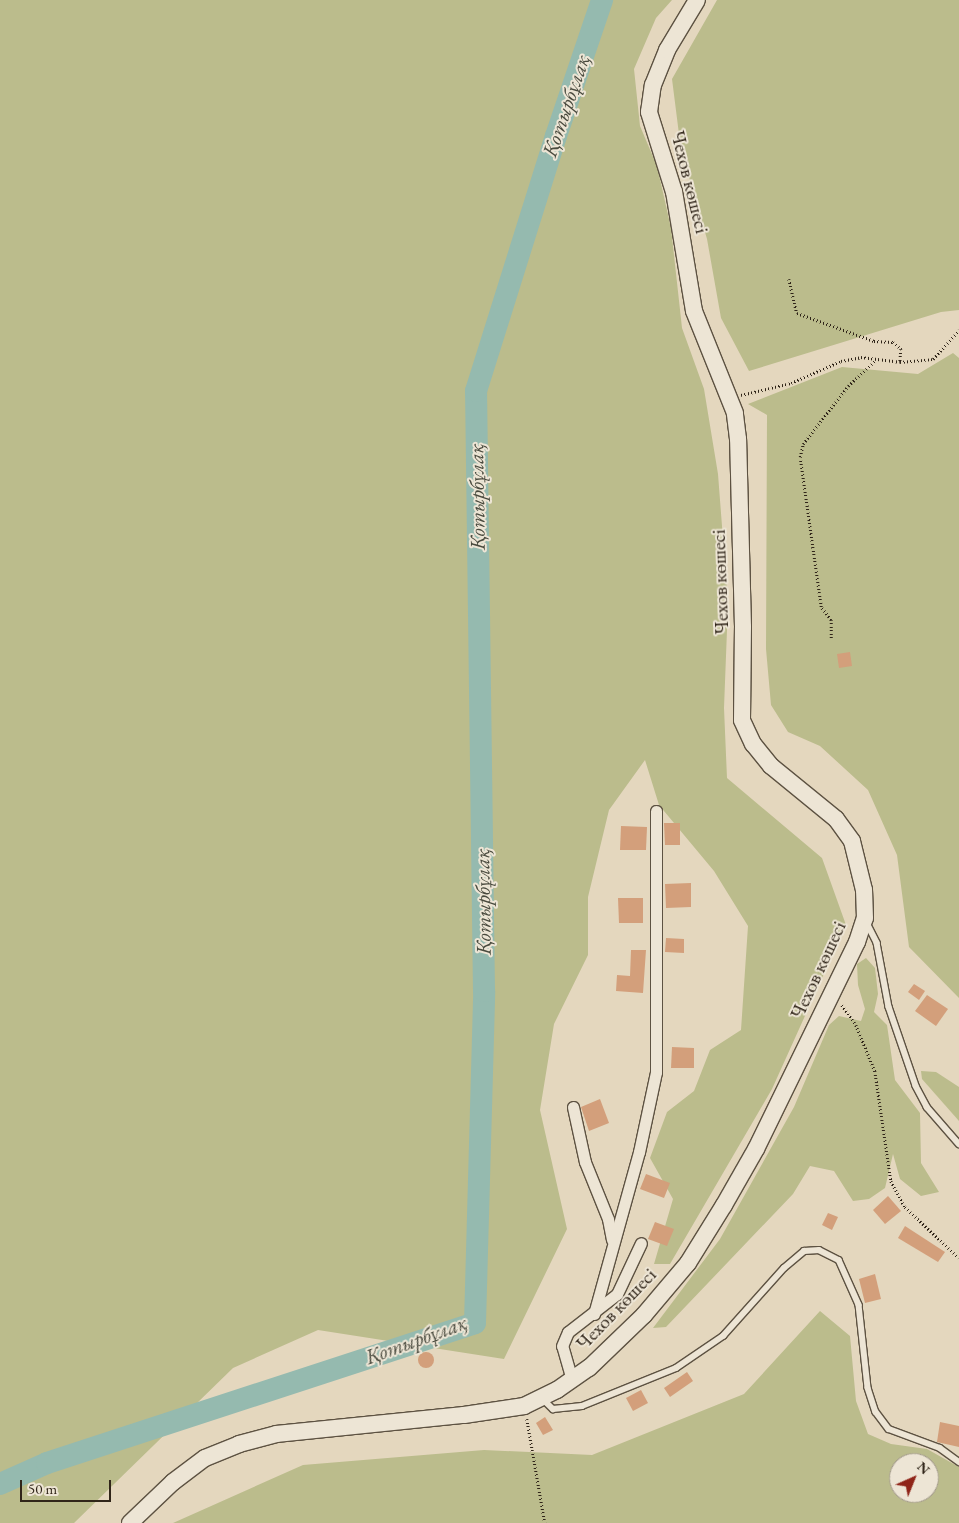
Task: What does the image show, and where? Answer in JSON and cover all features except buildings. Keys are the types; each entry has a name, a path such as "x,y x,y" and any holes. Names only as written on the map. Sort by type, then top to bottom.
{"main road":[{"name":"Чехов көшесі","path":"130,1523 174,1482 205,1458 239,1444 276,1434 524,1406 542,1398 572,1380 612,1349 688,1263 756,1149 830,998 865,918 860,865 852,841 836,819 771,766 753,744 742,720 738,439 730,398 694,311 674,192 649,112 653,85 667,50 697,0"}],"street":[{"path":"594,1314 612,1242 639,1152 656,1072 656,811"},
{"path":"573,1107 585,1162 608,1219 612,1242"},
{"path":"572,1380 562,1346 573,1326 594,1314 617,1294 641,1243"}],"lane":[{"path":"865,918 876,943 889,1007 916,1086 927,1107 959,1144"},
{"path":"542,1398 553,1409 582,1406 676,1368 723,1336 804,1251 819,1250 839,1260 859,1305 868,1388 876,1412 889,1429 940,1448 959,1462"}],"path":[{"path":"789,279 797,313 874,342 893,342 901,349 900,362"},
{"path":"730,398 791,383 841,361 861,358 900,362 933,360 959,330"},
{"path":"831,638 831,620 821,607 800,457 804,444 842,398 848,386 876,360"},
{"path":"830,998 847,1008 875,1071 891,1181 905,1207 959,1258"},
{"path":"524,1406 545,1523"}],"green space":[{"path":"0,0 672,0 656,18 634,69 640,126 657,166 671,228 682,328 704,389 718,474 728,604 724,708 727,778 822,858 846,925 772,1089 670,1264 654,1264 673,1199 650,1158 667,1112 694,1091 710,1050 741,1030 748,926 714,871 659,805 645,760 609,810 588,897 588,955 554,1024 540,1110 567,1229 504,1359 318,1330 233,1368 74,1523 0,1523"},
{"path":"717,0 959,0 959,310 941,312 749,371 721,318 707,239 681,150 672,79"},
{"path":"953,353 959,358 959,998 909,947 897,855 868,790 820,746 788,732 771,705 766,649 767,415 748,404 842,367 918,374"},
{"path":"866,958 875,968 878,994 874,1012 887,1025 895,1080 920,1113 921,1163 939,1192 921,1196 900,1179 893,1154 885,1188 869,1199 853,1201 834,1171 810,1166 793,1194 666,1327 653,1328 720,1239 794,1107 829,1025 839,1016 861,1021 865,1009 858,985 857,964"},
{"path":"921,1071 936,1072 959,1087 959,1121 922,1079"},
{"path":"820,1311 850,1336 856,1401 868,1434 891,1444 927,1449 934,1453 889,1453 889,1503 939,1503 939,1456 959,1467 959,1523 173,1523 303,1465 484,1450 592,1455 744,1394"}],"waterway":[{"name":"Қотырбұлақ","path":"0,1484 47,1463 475,1323 484,991 476,391 556,136 602,0"}]}
